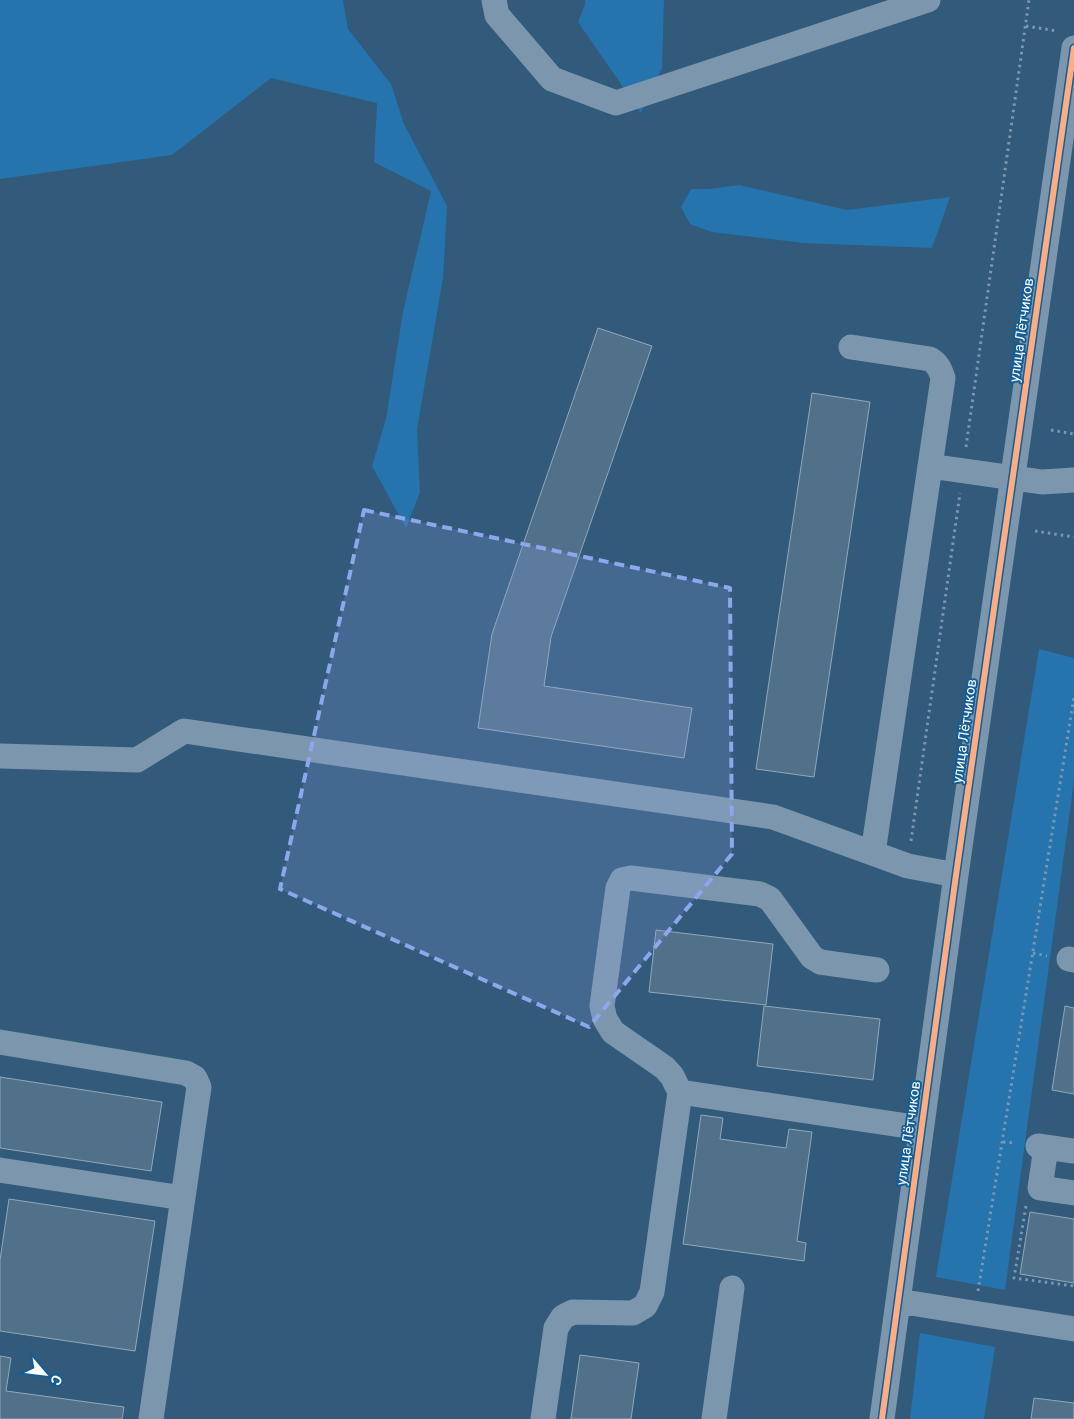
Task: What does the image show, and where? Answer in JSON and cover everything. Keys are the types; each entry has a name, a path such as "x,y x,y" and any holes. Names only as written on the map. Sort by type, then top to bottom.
{"street":[{"path":"494,0 497,15 552,79 616,103 928,0"},
{"name":"улица Лётчиков","path":"882,1419 1012,478 1069,40"},
{"path":"851,346 930,359 936,363 943,378 873,853"},
{"path":"930,466 1042,482 1074,480"},
{"path":"0,756 137,760 184,730 773,817 908,866 956,875"},
{"path":"543,1419 556,1328 563,1317 573,1312 633,1313 645,1306 652,1292 680,1092 672,1076 665,1068 613,1032 605,1019 602,1006 618,888 622,880 631,878 760,894 770,899 812,957 820,962 877,970"},
{"path":"0,1042 186,1072 194,1078 199,1087 151,1419"},
{"path":"680,1092 921,1128"},
{"path":"1074,1151 1042,1146 1040,1188 1074,1192"},
{"path":"0,1170 183,1198"},
{"path":"714,1419 732,1288"},
{"path":"898,1301 1074,1330"}],"path":[{"path":"908,866 1029,0"},
{"path":"1026,26 1069,40"},
{"path":"1051,430 1074,434"},
{"path":"1035,531 1074,536"},
{"path":"974,1314 1074,697"},
{"path":"1027,1198 1014,1278 1074,1286"}],"highlighted area":[{"path":"364,510 730,588 732,854 589,1027 280,889"}],"shaded area":[{"path":"0,0 343,0 348,29 391,84 404,124 447,206 443,278 417,429 420,492 406,528 372,466 386,419 403,312 431,191 374,162 377,103 271,78 172,155 0,179"},
{"path":"585,0 664,0 662,68 641,113 578,22"},
{"path":"739,185 847,210 950,197 932,248 803,243 712,232 690,224 681,207 691,189 710,189"},
{"path":"1039,649 1074,658 1074,781 1005,1290 936,1277"},
{"path":"920,1333 995,1347 984,1419 910,1419"}],"building":[{"path":"598,328 652,346 551,637 544,686 692,708 684,758 478,728 492,634"},
{"path":"812,393 870,402 814,777 756,769"},
{"path":"656,930 773,944 766,1005 649,992"},
{"path":"764,1006 880,1019 873,1080 757,1066"},
{"path":"1065,1006 1074,1008 1074,1094 1052,1090"},
{"path":"0,1077 162,1102 151,1171 0,1148"},
{"path":"701,1115 723,1118 720,1139 786,1148 789,1129 812,1132 797,1241 806,1243 804,1261 683,1244"},
{"path":"9,1199 155,1221 135,1351 0,1331 0,1260"},
{"path":"1030,1212 1074,1219 1074,1283 1020,1274"},
{"path":"580,1355 639,1363 631,1419 571,1419"},
{"path":"0,1356 11,1358 6,1391 124,1407 122,1419 0,1419"},
{"path":"1034,1398 1074,1403 1074,1419 1031,1419"}],"cycle path":[{"path":"882,1419 956,875 1074,48"}]}
